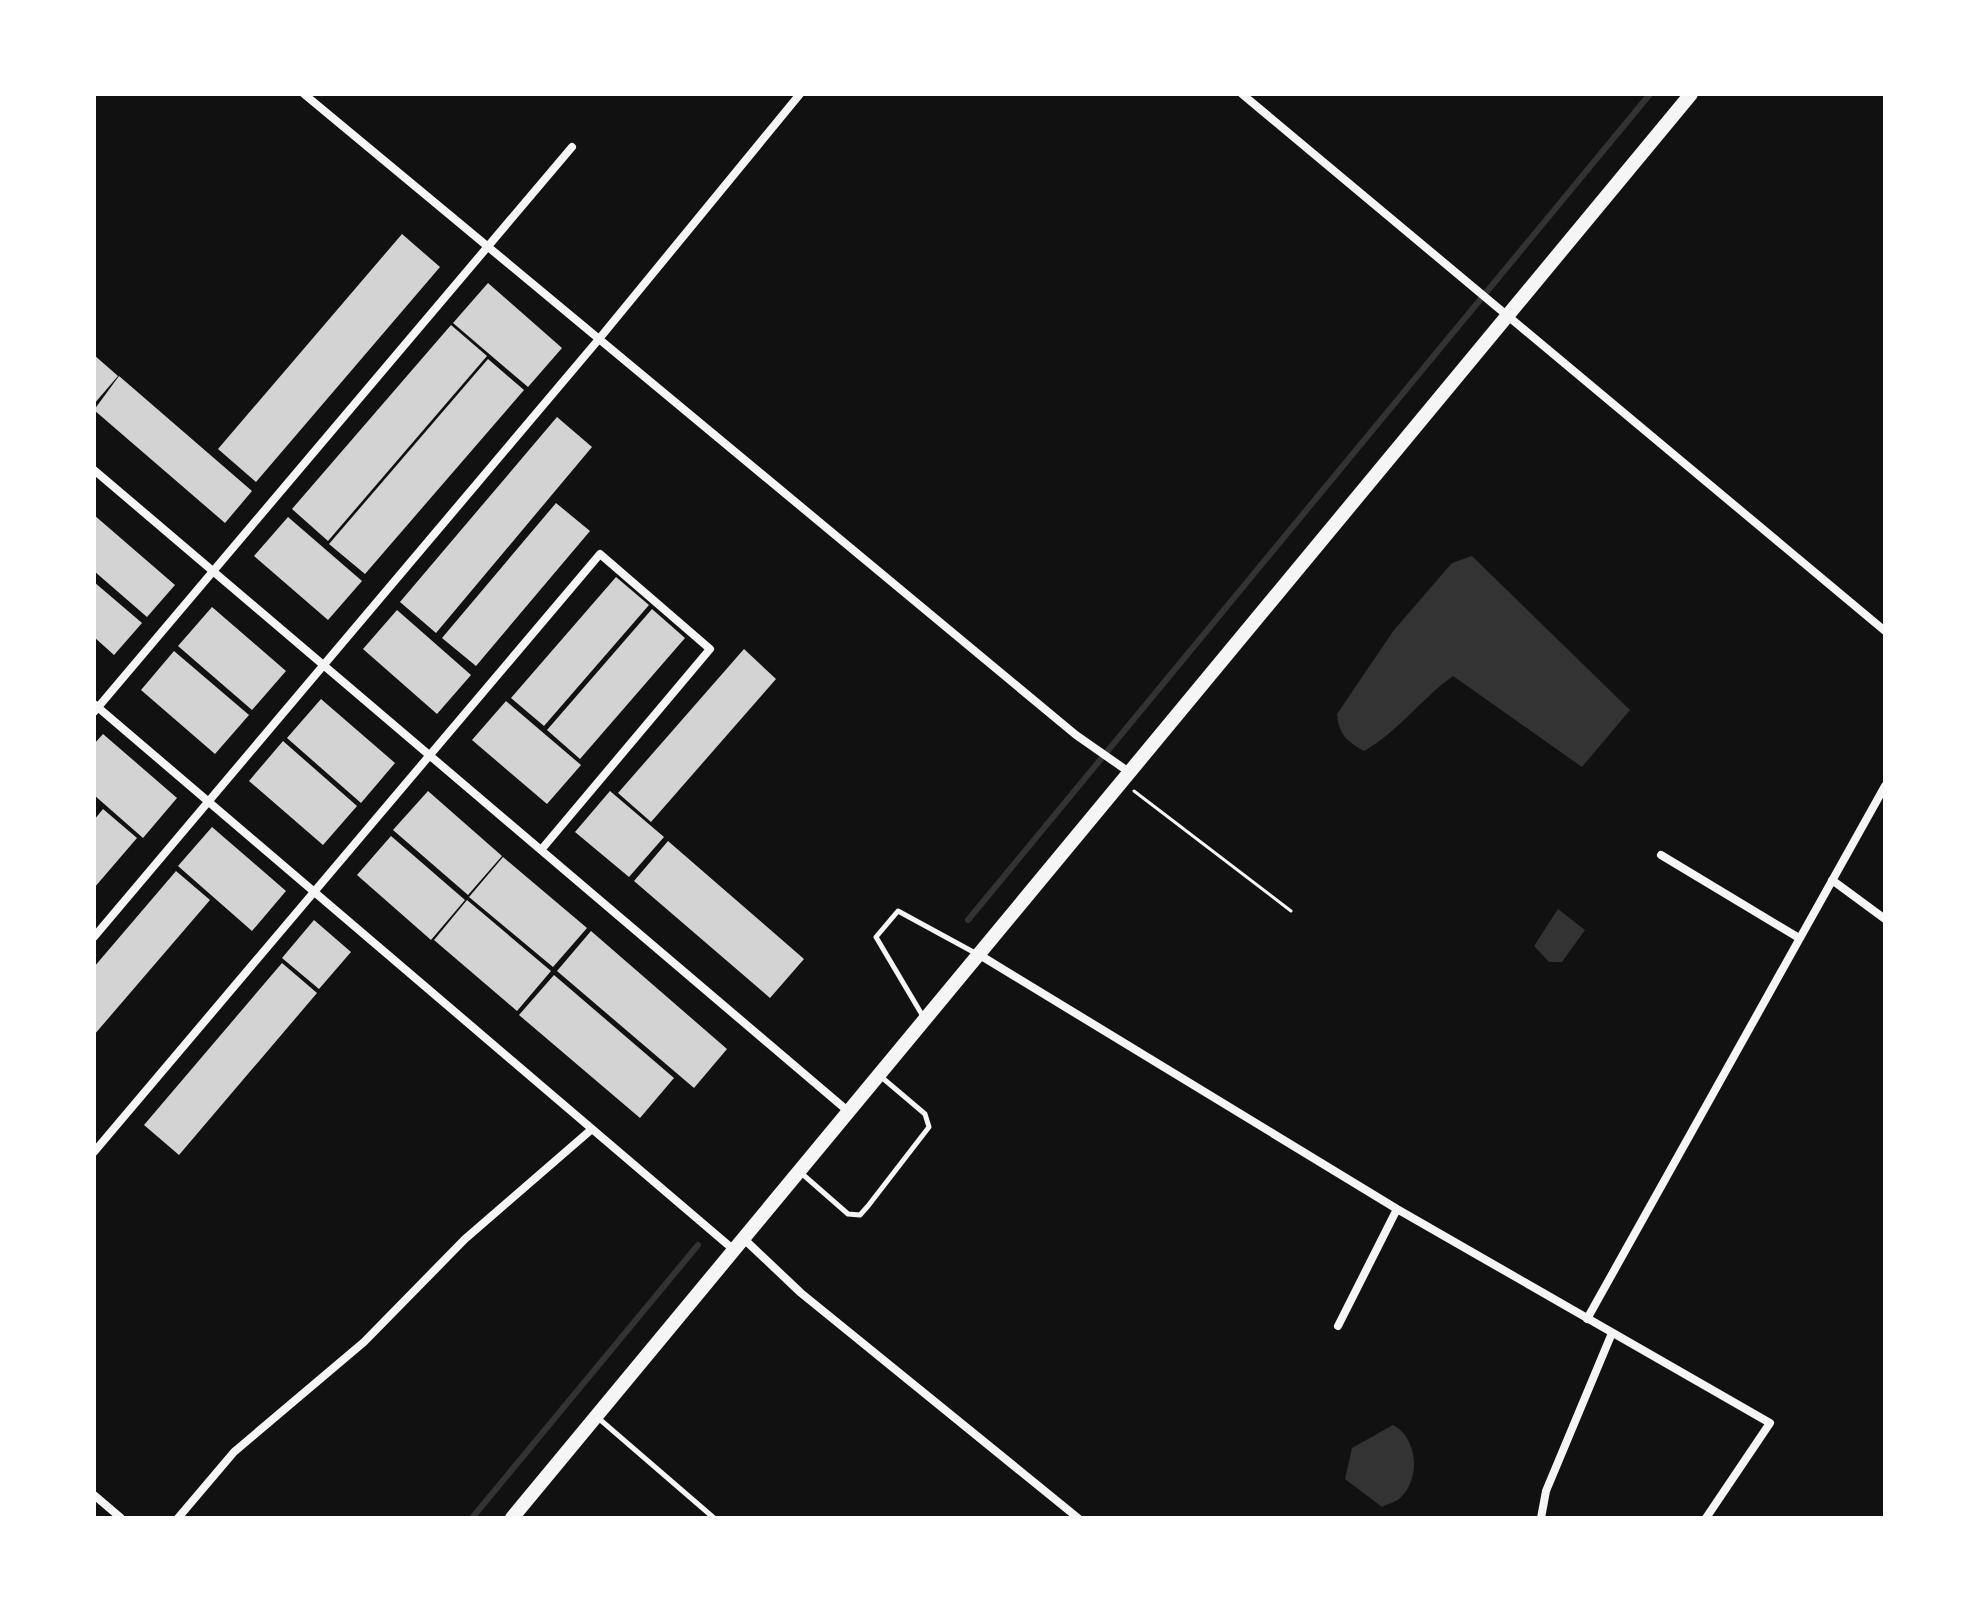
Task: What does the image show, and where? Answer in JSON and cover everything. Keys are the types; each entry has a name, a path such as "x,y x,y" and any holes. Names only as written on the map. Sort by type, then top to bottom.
{"main road":[{"path":"512,1518 1691,94"}],"street":[{"path":"304,94 1113,763 1125,777"},
{"path":"94,937 599,339 800,94"},
{"path":"1242,94 1885,631"},
{"path":"572,147 95,708 592,1129 801,1293 1078,1518"},
{"path":"94,470 849,1112"},
{"path":"94,1152 600,554 710,649 541,850"},
{"path":"1587,1319 1885,786"},
{"path":"1661,855 1799,938"},
{"path":"1832,880 1885,919"},
{"path":"978,954 1397,1209 1770,1423 1706,1518"},
{"path":"178,1518 234,1452 364,1342 465,1239 592,1129"},
{"path":"1338,1326 1397,1209"},
{"path":"1541,1518 1546,1491 1612,1333"},
{"path":"94,1495 121,1518"}],"lane":[{"path":"925,1019 876,937 898,911 978,954"},
{"path":"799,1171 848,1214 860,1215 868,1206 929,1127 925,1114 879,1074"},
{"path":"596,1417 714,1518"}],"path":[{"path":"1125,777 1291,911"}],"shaded area":[{"path":"1472,556 1630,710 1582,767 1453,676 1388,734 1364,751 1342,732 1337,714 1394,630 1452,563"},
{"path":"1558,909 1585,930 1562,962 1549,962 1534,946"},
{"path":"1393,1425 1412,1448 1414,1469 1407,1490 1396,1501 1382,1507 1345,1479 1352,1448"}],"building":[{"path":"402,234 440,267 256,482 218,449"},
{"path":"488,283 562,348 528,387 453,323"},
{"path":"451,325 487,356 328,541 292,509"},
{"path":"94,355 118,376 94,404"},
{"path":"488,359 524,390 365,574 329,544"},
{"path":"119,376 252,491 225,523 94,410"},
{"path":"557,417 592,447 436,633 400,602"},
{"path":"556,503 590,531 476,666 442,638"},
{"path":"94,515 175,585 147,617 94,571"},
{"path":"288,517 362,581 328,620 254,556"},
{"path":"616,577 649,605 544,726 511,698"},
{"path":"94,582 142,623 114,655 94,637"},
{"path":"212,607 286,671 252,710 178,646"},
{"path":"652,609 685,638 580,759 547,730"},
{"path":"397,610 471,675 437,714 363,649"},
{"path":"744,649 776,679 651,822 618,793"},
{"path":"174,651 249,715 215,754 141,690"},
{"path":"321,699 395,763 361,803 287,738"},
{"path":"506,701 581,765 547,804 472,740"},
{"path":"103,734 177,798 143,838 94,795 94,744"},
{"path":"283,741 357,806 323,845 249,781"},
{"path":"428,791 502,856 468,895 393,830"},
{"path":"610,791 664,837 629,877 575,832"},
{"path":"103,809 137,838 94,888 94,820"},
{"path":"212,827 286,891 252,931 178,866"},
{"path":"391,836 465,900 431,940 357,875"},
{"path":"668,841 804,959 770,998 634,881"},
{"path":"503,857 587,928 553,967 469,897"},
{"path":"176,871 210,900 94,1035 94,967"},
{"path":"467,900 551,971 517,1011 434,940"},
{"path":"314,920 351,952 319,989 282,958"},
{"path":"591,931 727,1049 694,1088 557,971"},
{"path":"282,963 317,993 179,1155 144,1125"},
{"path":"554,975 674,1078 640,1118 519,1015"}],"waterway":[{"path":"968,920 1650,94"},
{"path":"472,1518 698,1245"}]}
